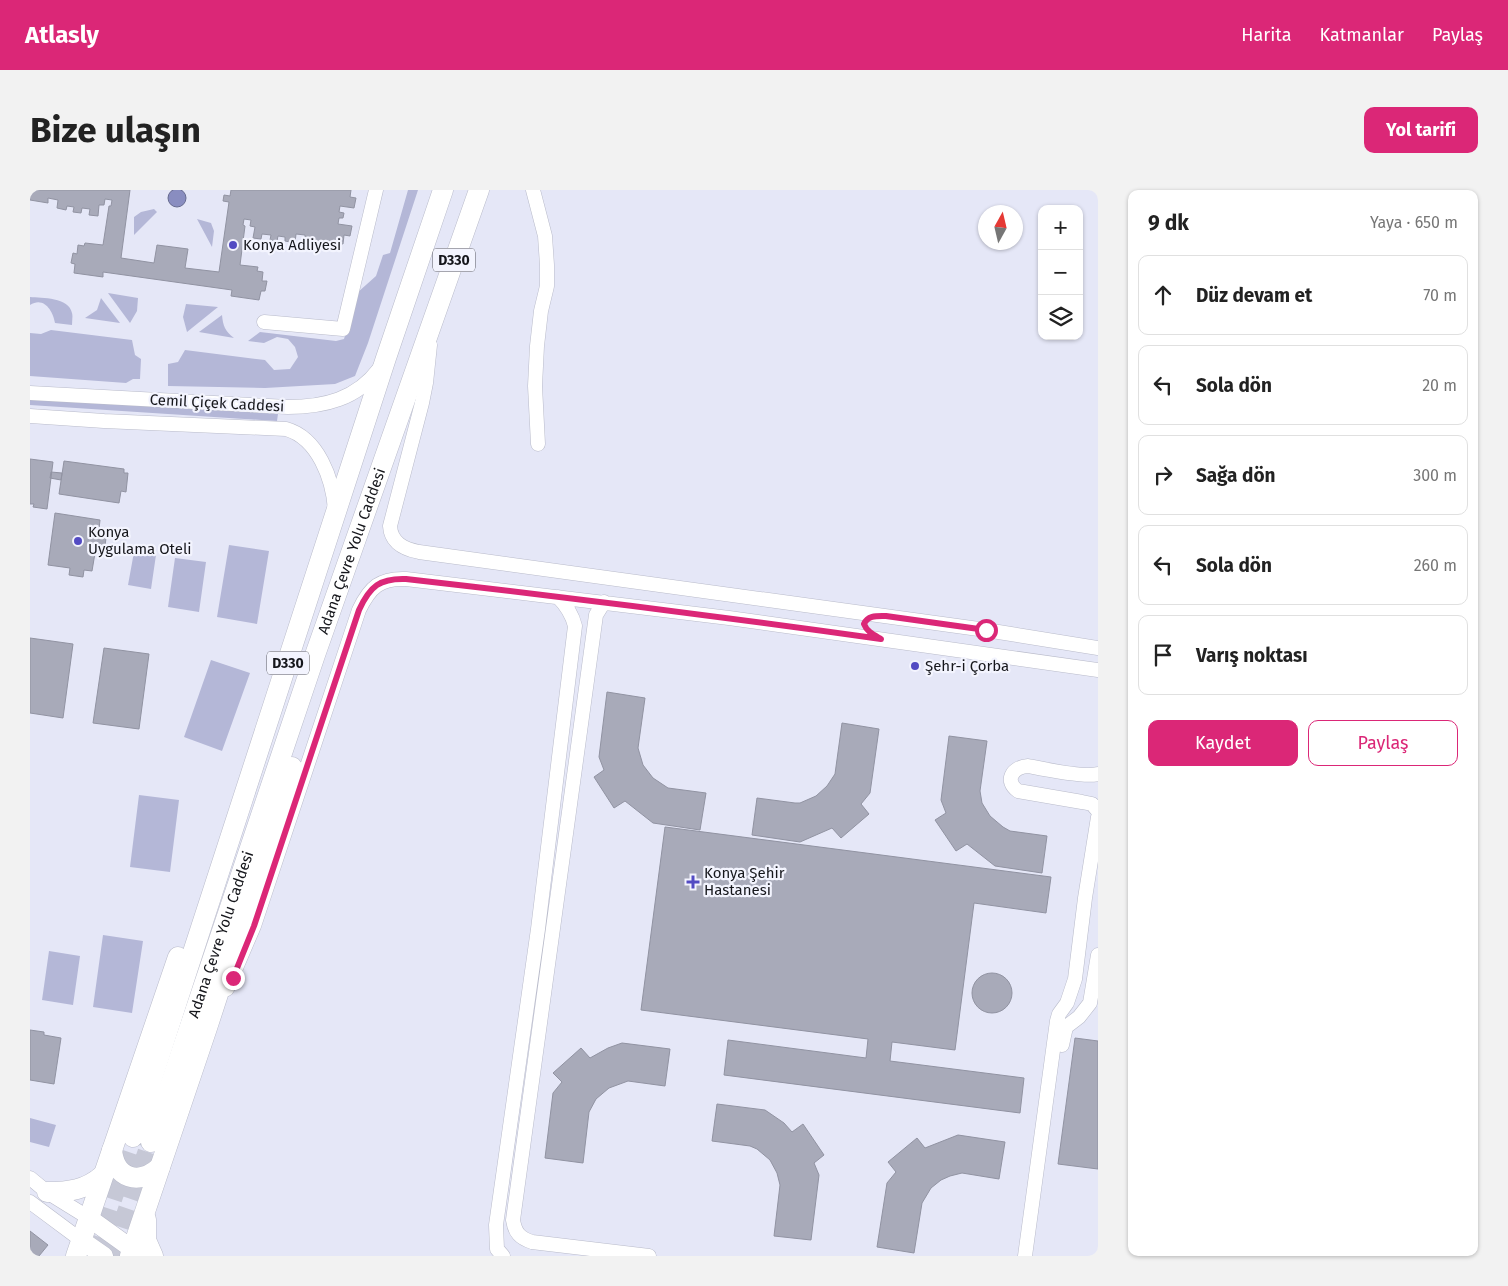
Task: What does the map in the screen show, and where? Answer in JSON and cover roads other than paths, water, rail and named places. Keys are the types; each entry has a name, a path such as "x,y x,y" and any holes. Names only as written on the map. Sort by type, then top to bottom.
{"highway":[{"name":"Adana Çevre Yolu Caddesi","path":"443,190 386,358 287,668 142,1139 479,190"},
{"path":"135,1254 147,1206 309,714 315,655"},
{"path":"79,1248 248,754 287,668"},
{"path":"112,1150 119,1170 129,1177 143,1177 155,1172 160,1166"},
{"path":"38,1200 77,1190 95,1182 103,1175"},
{"path":"147,1206 146,1234 152,1256"}],"main road":[{"path":"89,1218 135,1254"},
{"path":"79,1248 104,1256"}],"street":[{"path":"264,322 343,329 376,190"},
{"path":"533,190 546,236 547,265 547,286 537,346 535,386 538,444"},
{"path":"431,326 426,383 390,526 392,538 401,546 419,552 986,630 1098,648"},
{"name":"Cemil Çiçek Caddesi","path":"30,393 288,407 312,406 347,396 370,379 386,358"},
{"path":"286,429 293,422 294,417 293,412 288,407"},
{"name":"Cemil Çiçek Caddesi","path":"30,416 114,422 286,429 296,432 315,451 326,468 334,498 336,517"},
{"path":"207,1028 233,978 254,926 359,610 368,593 384,581 406,579 604,602 1098,670"},
{"path":"503,1256 498,1250 496,1225 538,929 575,626 573,617 566,605 558,597"},
{"path":"604,602 596,615 513,1220 514,1229 518,1236 532,1242 648,1256"},
{"path":"881,639 868,632 864,624 871,616 886,616"},
{"path":"986,630 1011,640 1010,653 994,655"},
{"path":"1098,774 1096,776 1086,775 1028,766 1015,769 1012,773 1011,781 1013,787 1018,791 1092,804 1098,811"},
{"path":"1025,1256 1057,1021 1059,1014 1067,1003 1075,979 1098,816"},
{"path":"1034,1256 1064,1031 1090,1003 1098,955"},
{"path":"30,1178 38,1200 79,1248"},
{"path":"38,1200 89,1218"}],"water":[{"path":"177,189 183,192 186,198 183,204 177,207 171,204 168,198 171,192"}],"tunnel":[{"path":"93,1256 133,1137"},
{"path":"112,1256 151,1142"}],"place":[{"name":"Konya Adliyesi","path":"233,245"},
{"name":"Konya Uygulama Oteli","path":"78,541"},
{"name":"Şehr-i Çorba","path":"915,666"},
{"name":"Konya Şehir Hastanesi","path":"693,882"}]}
